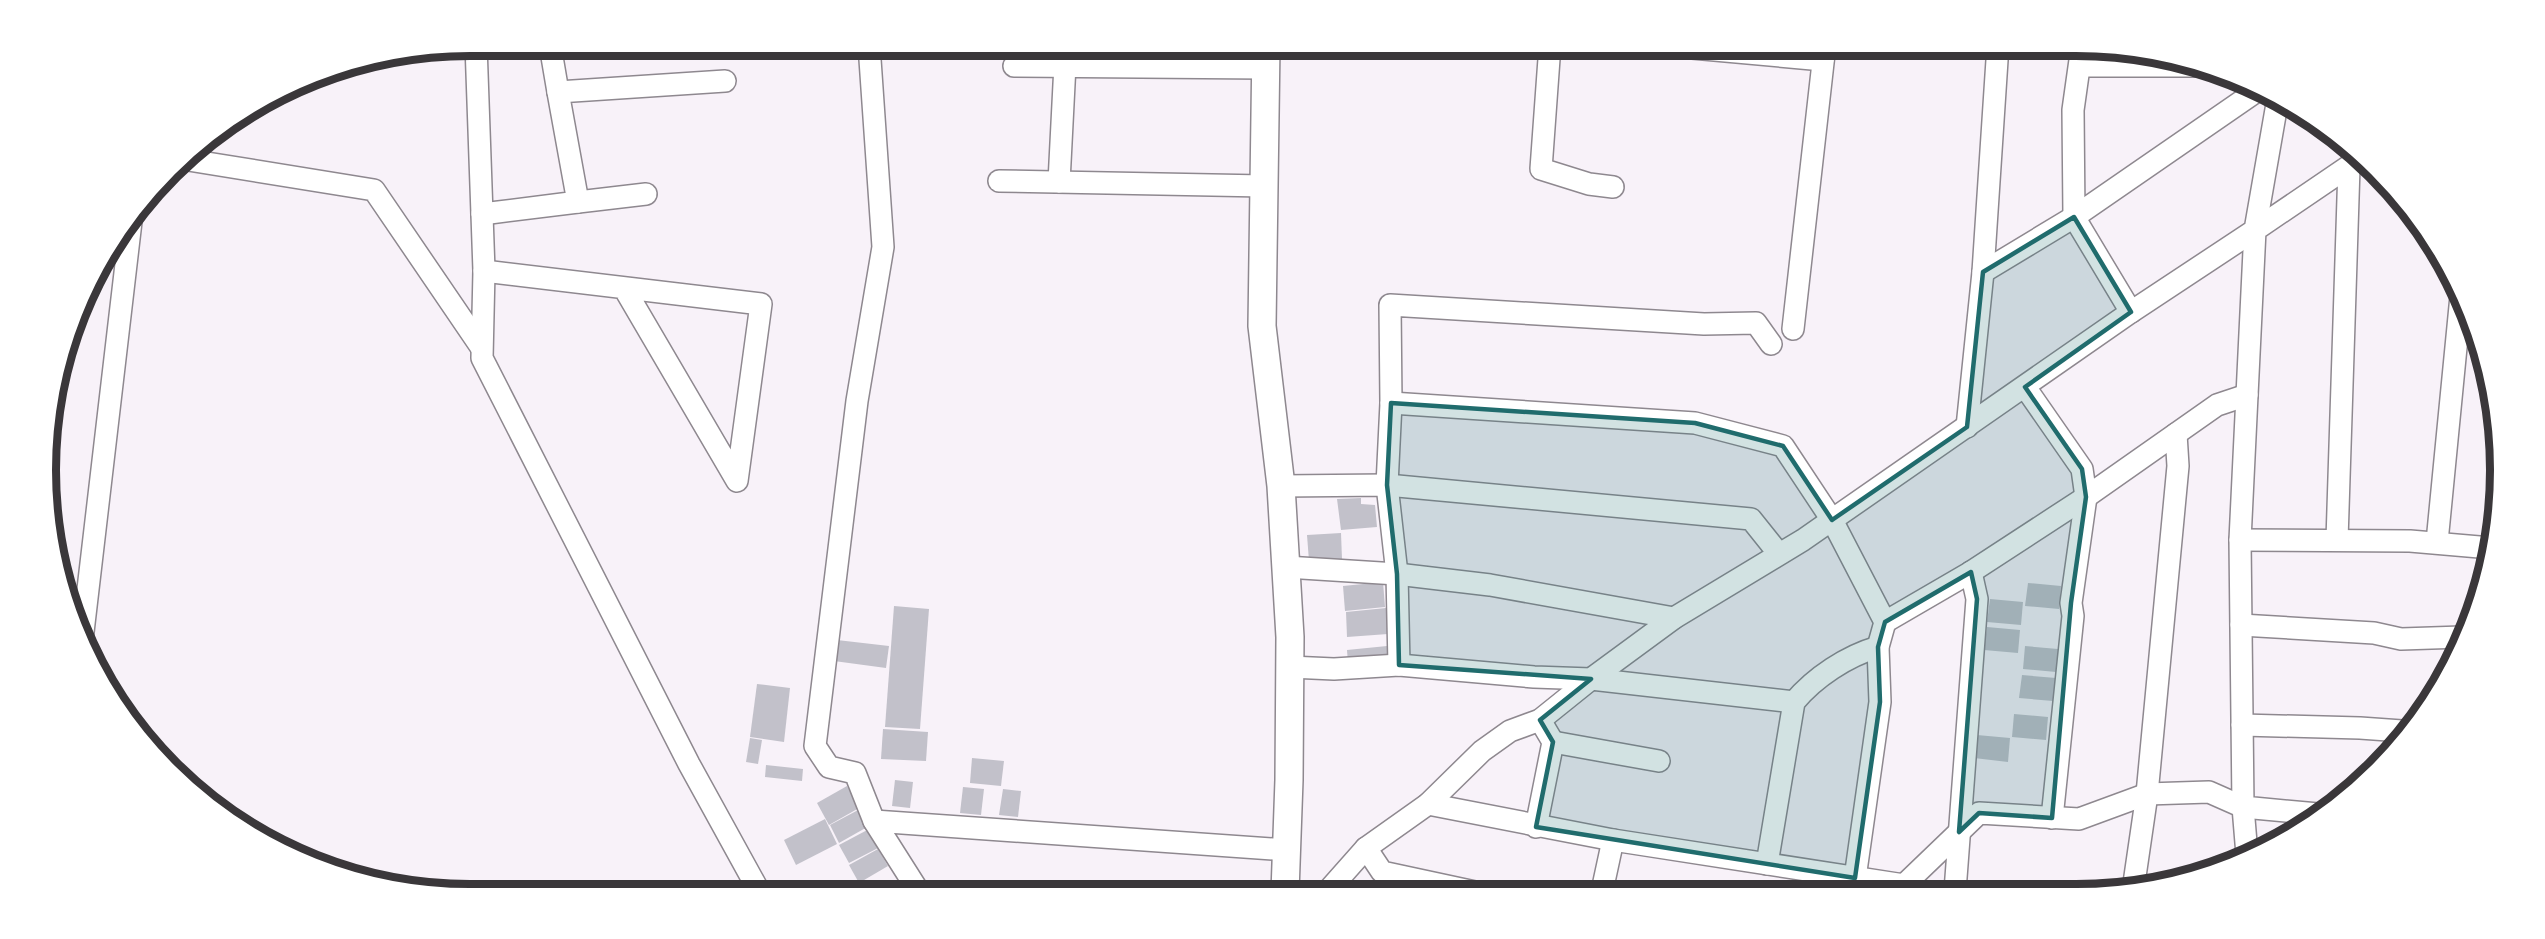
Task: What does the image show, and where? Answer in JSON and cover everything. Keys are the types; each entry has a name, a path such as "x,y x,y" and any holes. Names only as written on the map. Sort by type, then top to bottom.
{"street":[{"path":"476,56 484,271 482,358 683,753 755,884"},
{"path":"552,56 578,202"},
{"path":"870,56 883,247 857,402 815,746 829,767 855,773 874,821 916,884"},
{"path":"1059,182 1066,56"},
{"path":"1014,66 1066,67 1265,56 1262,326 1281,486 1290,667 1285,884"},
{"path":"1549,56 1541,169 1589,184 1613,187"},
{"path":"1793,329 1824,56"},
{"path":"1967,428 1983,272 1997,56"},
{"path":"2131,312 2074,217 2073,110 2082,56 2144,61"},
{"path":"558,92 724,81"},
{"path":"1983,272 2074,217 2251,95"},
{"path":"2246,847 2243,807 2240,540 2255,230 2276,108"},
{"path":"194,161 374,190 481,347"},
{"path":"1334,884 1366,848 1428,804 1482,752 1510,731 1540,720 1674,618 1832,520 2131,312 2353,163"},
{"path":"2337,540 2355,165"},
{"path":"999,181 1264,186"},
{"path":"482,214 646,194"},
{"path":"84,621 130,233"},
{"path":"484,271 761,304 737,481 624,288"},
{"path":"1398,665 1397,574 1388,485 1390,305 1704,324 1756,323 1771,344"},
{"path":"2437,542 2459,314"},
{"path":"2025,387 2082,469 2086,497 2071,603 2073,616 2052,818"},
{"path":"1885,622 1971,572 2086,497 2217,405 2247,395"},
{"path":"1390,403 1695,423 1783,446 1832,520 1885,622 1878,647 1880,702 1854,878"},
{"path":"2134,879 2146,794 2178,466 2176,434"},
{"path":"1281,486 1388,485 1751,519 1779,554"},
{"path":"2240,540 2437,542 2482,547"},
{"path":"1286,567 1397,574 1490,585 1674,618"},
{"path":"1955,884 1977,599 1971,572"},
{"path":"2241,625 2374,633 2401,639 2454,637"},
{"path":"1767,864 1794,702 1805,689 1858,653 1878,647"},
{"path":"1290,667 1334,669 1398,665 1534,677 1591,679 1794,702"},
{"path":"1536,826 1553,742 1540,720"},
{"path":"2242,725 2397,731"},
{"path":"1553,742 1659,761"},
{"path":"1912,884 1979,813 2079,819 2146,794 2209,792 2243,807 2307,813"},
{"path":"1428,804 1613,840 1883,884"},
{"path":"874,821 1287,850"},
{"path":"1604,884 1613,840"},
{"path":"1366,848 1380,882 1399,884"}],"highlighted area":[{"path":"2074,217 2131,312 2025,387 2082,469 2086,497 2071,603 2052,818 1979,813 1959,832 1977,599 1971,572 1885,622 1878,647 1880,702 1855,878 1536,827 1553,742 1540,720 1591,679 1399,665 1397,574 1387,485 1391,403 1695,423 1783,446 1832,520 1967,427 1983,272"}],"building":[{"path":"1361,498 1361,504 1375,505 1377,527 1341,530 1337,499"},
{"path":"1341,533 1342,559 1309,561 1307,535"},
{"path":"1383,582 1385,607 1345,611 1343,586"},
{"path":"2028,583 2061,586 2059,609 2025,606"},
{"path":"1990,599 2023,602 2021,625 1987,622"},
{"path":"894,606 929,609 920,729 885,727"},
{"path":"1386,608 1388,634 1347,637 1346,612"},
{"path":"1987,627 2020,630 2018,653 1984,650"},
{"path":"837,640 889,646 886,668 834,661"},
{"path":"1387,646 1388,660 1348,664 1347,650"},
{"path":"2025,646 2058,649 2056,672 2023,669"},
{"path":"2022,675 2056,678 2053,701 2019,698"},
{"path":"757,684 790,688 784,742 750,737"},
{"path":"2014,714 2048,717 2046,740 2012,737"},
{"path":"883,729 928,732 926,761 881,759"},
{"path":"1977,735 2010,738 2008,762 1974,758"},
{"path":"750,738 762,740 758,764 746,762"},
{"path":"972,758 1004,761 1001,786 970,783"},
{"path":"766,765 803,769 802,781 765,777"},
{"path":"895,780 913,782 910,808 892,806"},
{"path":"847,786 859,808 829,825 817,803"},
{"path":"963,787 984,789 981,815 960,813"},
{"path":"1003,789 1021,791 1018,817 999,815"},
{"path":"860,809 869,826 839,843 830,825"},
{"path":"825,819 837,844 796,865 784,840"},
{"path":"871,828 880,847 849,863 839,845"},
{"path":"878,849 888,866 859,883 849,865"}]}
